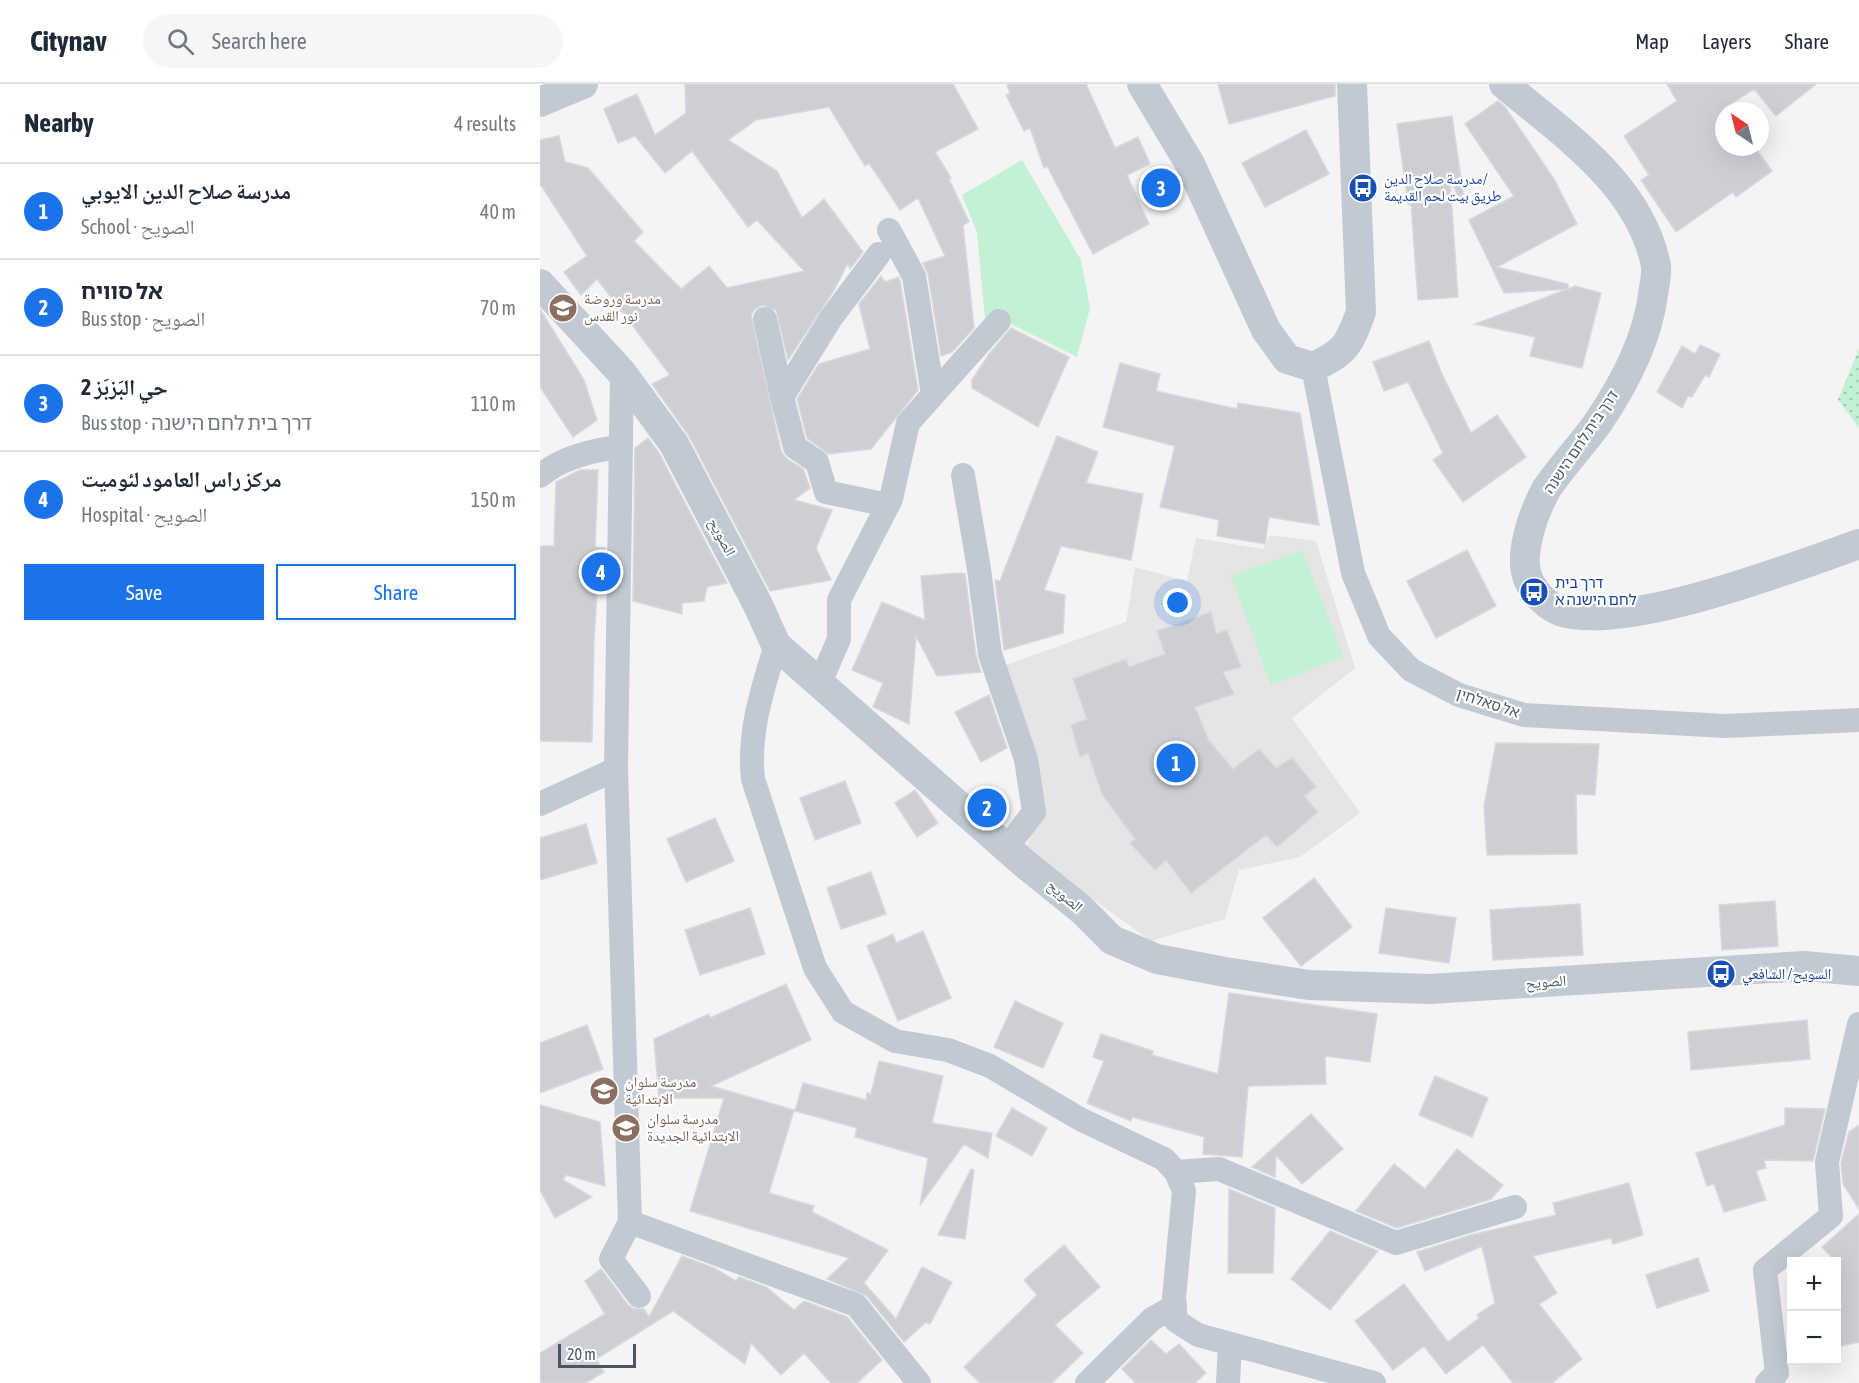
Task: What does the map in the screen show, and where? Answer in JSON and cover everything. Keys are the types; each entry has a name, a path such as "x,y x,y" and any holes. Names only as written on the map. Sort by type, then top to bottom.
{"street":[{"path":"542,98 583,84"},
{"path":"1142,84 1190,164 1266,330 1287,359 1313,367 1337,357 1352,337 1361,312 1352,84"},
{"name":"דרך בית לחם הישנה","path":"1504,84 1593,159 1624,195 1644,231 1656,268 1651,312 1632,364 1597,423 1547,489 1526,535 1526,576 1539,597 1560,611 1593,616 1669,604 1742,584 1859,544"},
{"path":"889,230 914,276 933,394"},
{"path":"782,397 831,318 879,254"},
{"name":"الصويح","path":"540,284 622,372 674,444 758,605 776,645 819,685 1081,909 1113,940 1157,959 1309,985 1430,989 1804,966 1859,971"},
{"path":"765,319 795,447 818,462 826,492 888,505"},
{"path":"819,685 839,639 839,600 888,505 908,423 999,321"},
{"name":"אל סאלחין","path":"1313,367 1353,573 1379,636 1411,670 1459,695 1524,715 1726,726 1859,720"},
{"path":"622,372 616,769 630,1222 611,1259 639,1296"},
{"path":"540,476 551,466 594,450 621,447"},
{"path":"963,476 979,569 990,654 1026,759 1034,812 1007,847"},
{"path":"776,645 754,716 750,755 753,779 815,968 843,1012 895,1041 948,1050 990,1066 1080,1119 1164,1159 1176,1172 1184,1191 1175,1306 1176,1321 1198,1335 1374,1383"},
{"path":"540,804 616,769"},
{"path":"1767,1383 1777,1373 1765,1270 1832,1216 1827,1162 1859,1024"},
{"path":"1176,1172 1219,1169 1396,1243 1515,1207"},
{"path":"630,1222 856,1305 919,1383"},
{"path":"1087,1383 1152,1319 1175,1306"},
{"path":"1228,1383 1230,1344"}],"shaded area":[{"path":"1270,535 1316,541 1355,668 1292,718 1360,813 1300,857 1239,870 1225,919 1151,941 1025,850 1041,808 1000,667 1126,622 1135,567 1187,581 1196,538 1263,549"}],"green space":[{"path":"1022,160 1081,260 1090,308 1077,357 1009,323 986,329 977,233 962,195"},
{"path":"1859,348 1859,428 1838,400"},
{"path":"1302,550 1344,657 1271,685 1231,576"}],"building":[{"path":"685,84 953,84 978,129 935,152 951,178 949,179 969,222 963,225 974,328 952,352 941,356 928,274 923,263 945,256 918,198 900,210 869,163 865,166 829,107 756,120 728,140 777,171 802,218 824,199 863,252 850,269 848,263 834,290 788,360 776,310 763,305 755,309 751,315 781,451 787,459 803,469 810,488 794,500 832,510 816,548 831,580 770,591 689,436 652,384 670,375 597,279 581,295 564,272 587,256 540,184 540,140 559,136 565,162 588,168 643,232 634,241 681,289 709,266 727,288 804,271 757,220 748,227 692,151 665,173 635,136 618,143 604,109 637,94 655,135 686,113"},
{"path":"1007,84 1086,84 1115,148 1138,137 1150,164 1127,175 1149,224 1093,254 1047,166 1044,168 1030,128 1024,131 1006,95 1010,93"},
{"path":"1218,84 1335,84 1335,96 1229,124"},
{"path":"1667,84 1816,84 1776,116 1769,107 1769,102 1765,102 1754,89 1733,102 1715,102 1715,156 1761,156 1772,171 1736,197 1733,192 1676,232 1641,180 1649,175 1624,136 1677,101"},
{"path":"1498,101 1505,107 1554,179 1577,224 1497,267 1568,284 1568,289 1504,293 1469,220 1514,196 1465,124"},
{"path":"1452,116 1464,199 1460,200 1450,180 1458,297 1418,300 1411,203 1408,204 1397,124"},
{"path":"1306,130 1329,174 1265,207 1242,163"},
{"path":"881,276 885,282 899,277 918,390 871,449 828,454 807,438 797,399 819,364 870,349 859,304"},
{"path":"1575,286 1601,293 1582,368 1530,356 1535,337 1475,324"},
{"path":"540,309 584,380 597,420 573,437 540,387"},
{"path":"1011,328 1069,357 1038,427 972,388 972,380 989,354"},
{"path":"1429,341 1441,372 1471,433 1497,415 1526,457 1463,502 1433,460 1443,453 1408,382 1384,391 1373,362"},
{"path":"1700,345 1720,354 1709,377 1705,375 1692,397 1688,396 1682,408 1657,392 1682,346 1695,354"},
{"path":"1120,363 1160,374 1156,391 1237,409 1238,403 1300,413 1319,525 1269,517 1265,544 1217,536 1219,520 1160,507 1175,446 1103,427"},
{"path":"1057,436 1098,452 1086,483 1143,494 1131,560 1061,546 1044,590 1065,595 1063,633 1004,650 995,580 1000,581"},
{"path":"648,438 659,453 727,583 707,587 704,601 682,603 682,614 633,601 635,448"},
{"path":"580,470 598,470 595,547 605,548 604,594 597,593 592,742 540,741 540,546 554,546 556,482"},
{"path":"1467,550 1496,606 1436,638 1407,581"},
{"path":"965,574 976,656 981,672 937,676 916,636 909,724 873,707 883,683 852,670 882,602 925,620 921,576"},
{"path":"1211,612 1216,634 1227,630 1241,667 1223,672 1234,694 1195,707 1209,741 1233,769 1259,749 1276,768 1292,758 1316,787 1304,796 1318,812 1277,847 1266,835 1191,893 1166,860 1155,870 1130,843 1135,839 1102,794 1088,753 1080,757 1071,725 1087,719 1073,679 1126,659 1129,667 1165,654 1157,631"},
{"path":"989,695 1007,748 981,762 955,712"},
{"path":"1496,743 1599,744 1595,795 1576,794 1577,854 1487,855 1484,806"},
{"path":"845,781 861,823 815,840 800,798"},
{"path":"915,790 938,823 917,837 895,803"},
{"path":"715,818 734,861 686,882 667,839"},
{"path":"586,824 597,863 540,880 540,838"},
{"path":"871,872 886,914 841,929 827,888"},
{"path":"1314,878 1352,927 1301,966 1263,918"},
{"path":"1775,901 1778,946 1722,950 1719,905"},
{"path":"1580,904 1583,955 1493,960 1490,910"},
{"path":"750,908 765,954 700,975 685,930"},
{"path":"1386,908 1456,918 1449,963 1379,953"},
{"path":"923,931 951,998 898,1021 867,946 893,934 896,943"},
{"path":"786,984 811,1040 711,1086 794,1110 769,1193 814,1206 812,1212 888,1250 864,1283 896,1319 922,1267 952,1282 930,1324 926,1322 904,1342 867,1296 827,1279 849,1258 690,1211 724,1098 659,1098 654,1039 709,1014 710,1018"},
{"path":"1229,993 1377,1014 1370,1062 1325,1056 1326,1084 1248,1086 1242,1157 1203,1154 1204,1137 1132,1117 1131,1121 1087,1103 1104,1061 1093,1057 1101,1034 1153,1051 1152,1055 1218,1074"},
{"path":"1015,1001 1063,1023 1043,1068 994,1047"},
{"path":"1807,1020 1810,1059 1691,1070 1688,1032"},
{"path":"587,1025 603,1069 540,1093 540,1043"},
{"path":"879,1061 943,1076 932,1123 992,1133 988,1158 964,1144 920,1205 928,1158 855,1137 857,1128 795,1111 803,1083 866,1100 867,1093 871,1094"},
{"path":"1435,1076 1488,1098 1472,1137 1419,1115"},
{"path":"540,1105 600,1122 605,1186 566,1175 563,1180 592,1197 555,1218 540,1190"},
{"path":"1012,1108 1047,1128 1032,1156 996,1136"},
{"path":"1785,1108 1825,1109 1813,1161 1764,1160 1766,1168 1756,1171 1766,1200 1724,1212 1714,1184 1707,1186 1696,1153 1785,1125"},
{"path":"1311,1114 1343,1149 1302,1184 1276,1155 1275,1177 1252,1167"},
{"path":"1859,1125 1859,1209 1843,1184 1841,1163 1849,1132"},
{"path":"1457,1149 1503,1185 1491,1199 1397,1228 1356,1211 1394,1164 1425,1189"},
{"path":"971,1169 974,1170 965,1239 938,1235"},
{"path":"1629,1183 1643,1235 1613,1244 1611,1238 1533,1256 1557,1293 1539,1304 1582,1359 1552,1383 1513,1383 1483,1345 1446,1374 1424,1346 1393,1370 1355,1321 1404,1284 1448,1342 1479,1318 1477,1315 1495,1303 1482,1246 1425,1271 1417,1252 1471,1235 1556,1215 1553,1203"},
{"path":"1229,1189 1275,1208 1273,1273 1228,1273"},
{"path":"1859,1214 1859,1342 1841,1346 1841,1257 1831,1257 1822,1247"},
{"path":"1330,1231 1378,1251 1330,1310 1291,1279"},
{"path":"1064,1245 1100,1287 1055,1325 1083,1353 1052,1383 980,1383 964,1367 1037,1295 1024,1280"},
{"path":"682,1256 714,1268 736,1281 739,1277 766,1287 794,1310 804,1301 847,1317 882,1360 857,1383 831,1383 804,1353 781,1375 751,1343 745,1364 673,1311 596,1359 604,1372 586,1383 540,1383 540,1353 605,1314 585,1281 601,1269 628,1305 634,1309 644,1309 649,1317"},
{"path":"1698,1258 1709,1291 1657,1308 1646,1275"},
{"path":"1151,1340 1166,1354 1179,1344 1206,1373 1195,1383 1136,1383 1122,1369"}],"place":[{"name":"حي البَزبَز 2","path":"1161,188"},
{"name":"مدرسة صلاح الدين/ طريق بيت لحم القديمة","path":"1363,188"},
{"name":"مدرسة وروضة نور القدس","path":"563,308"},
{"name":"مركز راس العامود لئوميت","path":"601,572"},
{"name":"דרך בית לחם הישנה א","path":"1534,592"},
{"name":"مدرسة صلاح الدين الايوبي","path":"1176,763"},
{"name":"אל סוויח","path":"987,808"},
{"name":"السويح/ الشافعي","path":"1721,974"},
{"name":"مدرسة سلوان الابتدائية","path":"604,1091"},
{"name":"مدرسة سلوان الابتدائية الجديدة","path":"626,1128"}]}
